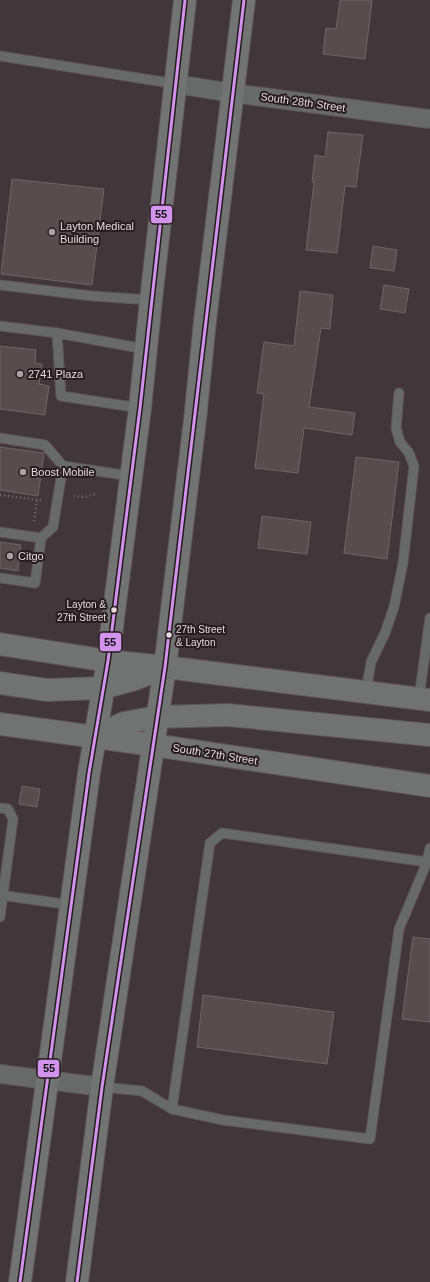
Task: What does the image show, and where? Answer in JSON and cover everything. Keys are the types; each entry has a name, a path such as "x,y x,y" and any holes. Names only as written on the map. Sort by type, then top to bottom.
{"main road":[{"path":"20,1282 94,737 108,661 140,408 150,300 185,0"},
{"path":"77,1282 102,1087 165,667 244,0"},
{"path":"0,644 108,661 424,699"},
{"path":"0,683 47,690 103,688 135,679 165,667"},
{"path":"94,737 124,723 157,717 228,715 430,735"},
{"name":"South 27th Street","path":"0,724 430,786"}],"street":[{"name":"South 28th Street","path":"176,84 232,93 430,119"},
{"path":"0,1074 102,1087"}],"lane":[{"path":"0,56 176,84"},
{"path":"0,285 92,296 150,300"},
{"path":"0,326 57,333 145,349"},
{"path":"57,333 61,396 140,408"},
{"path":"366,692 372,662 385,633 394,607 405,548 414,466 409,453 400,442 396,428 399,393"},
{"path":"0,438 45,445 63,466 131,476"},
{"path":"0,578 35,583 41,538 53,527 63,466"},
{"path":"0,532 41,538"},
{"path":"424,699 430,618"},
{"path":"0,808 8,809 13,819 1,896 0,917"},
{"path":"172,1109 210,843 222,833 427,862"},
{"path":"102,1087 142,1091 172,1109 223,1120 370,1140 399,929 427,862 430,848"},
{"path":"1,896 71,905"}],"path":[{"path":"68,496 85,497 97,494"},
{"path":"0,495 38,500"}],"building":[{"path":"340,0 372,0 365,59 323,54 326,28 336,29"},
{"path":"328,132 363,135 356,187 345,186 337,253 306,250 314,182 312,182 315,155 325,157"},
{"name":"Layton Medical Building","path":"12,179 104,189 92,285 1,274"},
{"path":"373,246 397,250 394,271 370,268"},
{"path":"384,285 409,289 405,313 380,309"},
{"path":"300,291 333,295 330,329 321,328 309,407 355,413 352,435 304,428 298,473 255,468 264,394 257,393 264,342 294,346"},
{"name":"2741 Plaza","path":"0,346 36,350 35,363 42,364 39,384 49,386 45,415 0,409"},
{"path":"0,447 44,453 38,496 0,490"},
{"path":"356,457 399,462 387,559 344,553"},
{"path":"262,516 311,522 307,554 258,548"},
{"name":"Citgo","path":"0,542 21,545 18,571 0,568"},
{"path":"22,786 40,789 37,807 19,804"},
{"path":"413,937 430,939 430,1022 402,1019"},
{"path":"203,995 334,1012 327,1064 197,1047"}],"transit line":[{"name":"55","path":"20,1282 89,773 108,661 140,408 185,0"},
{"name":"55","path":"77,1282 102,1087 165,667 244,0"}],"place":[{"name":"Layton Medical Building","path":"52,232"},
{"name":"2741 Plaza","path":"20,374"},
{"name":"Boost Mobile","path":"23,472"},
{"name":"Citgo","path":"10,556"},
{"name":"Layton & 27th Street","path":"114,610"},
{"name":"27th Street & Layton","path":"169,635"}]}
